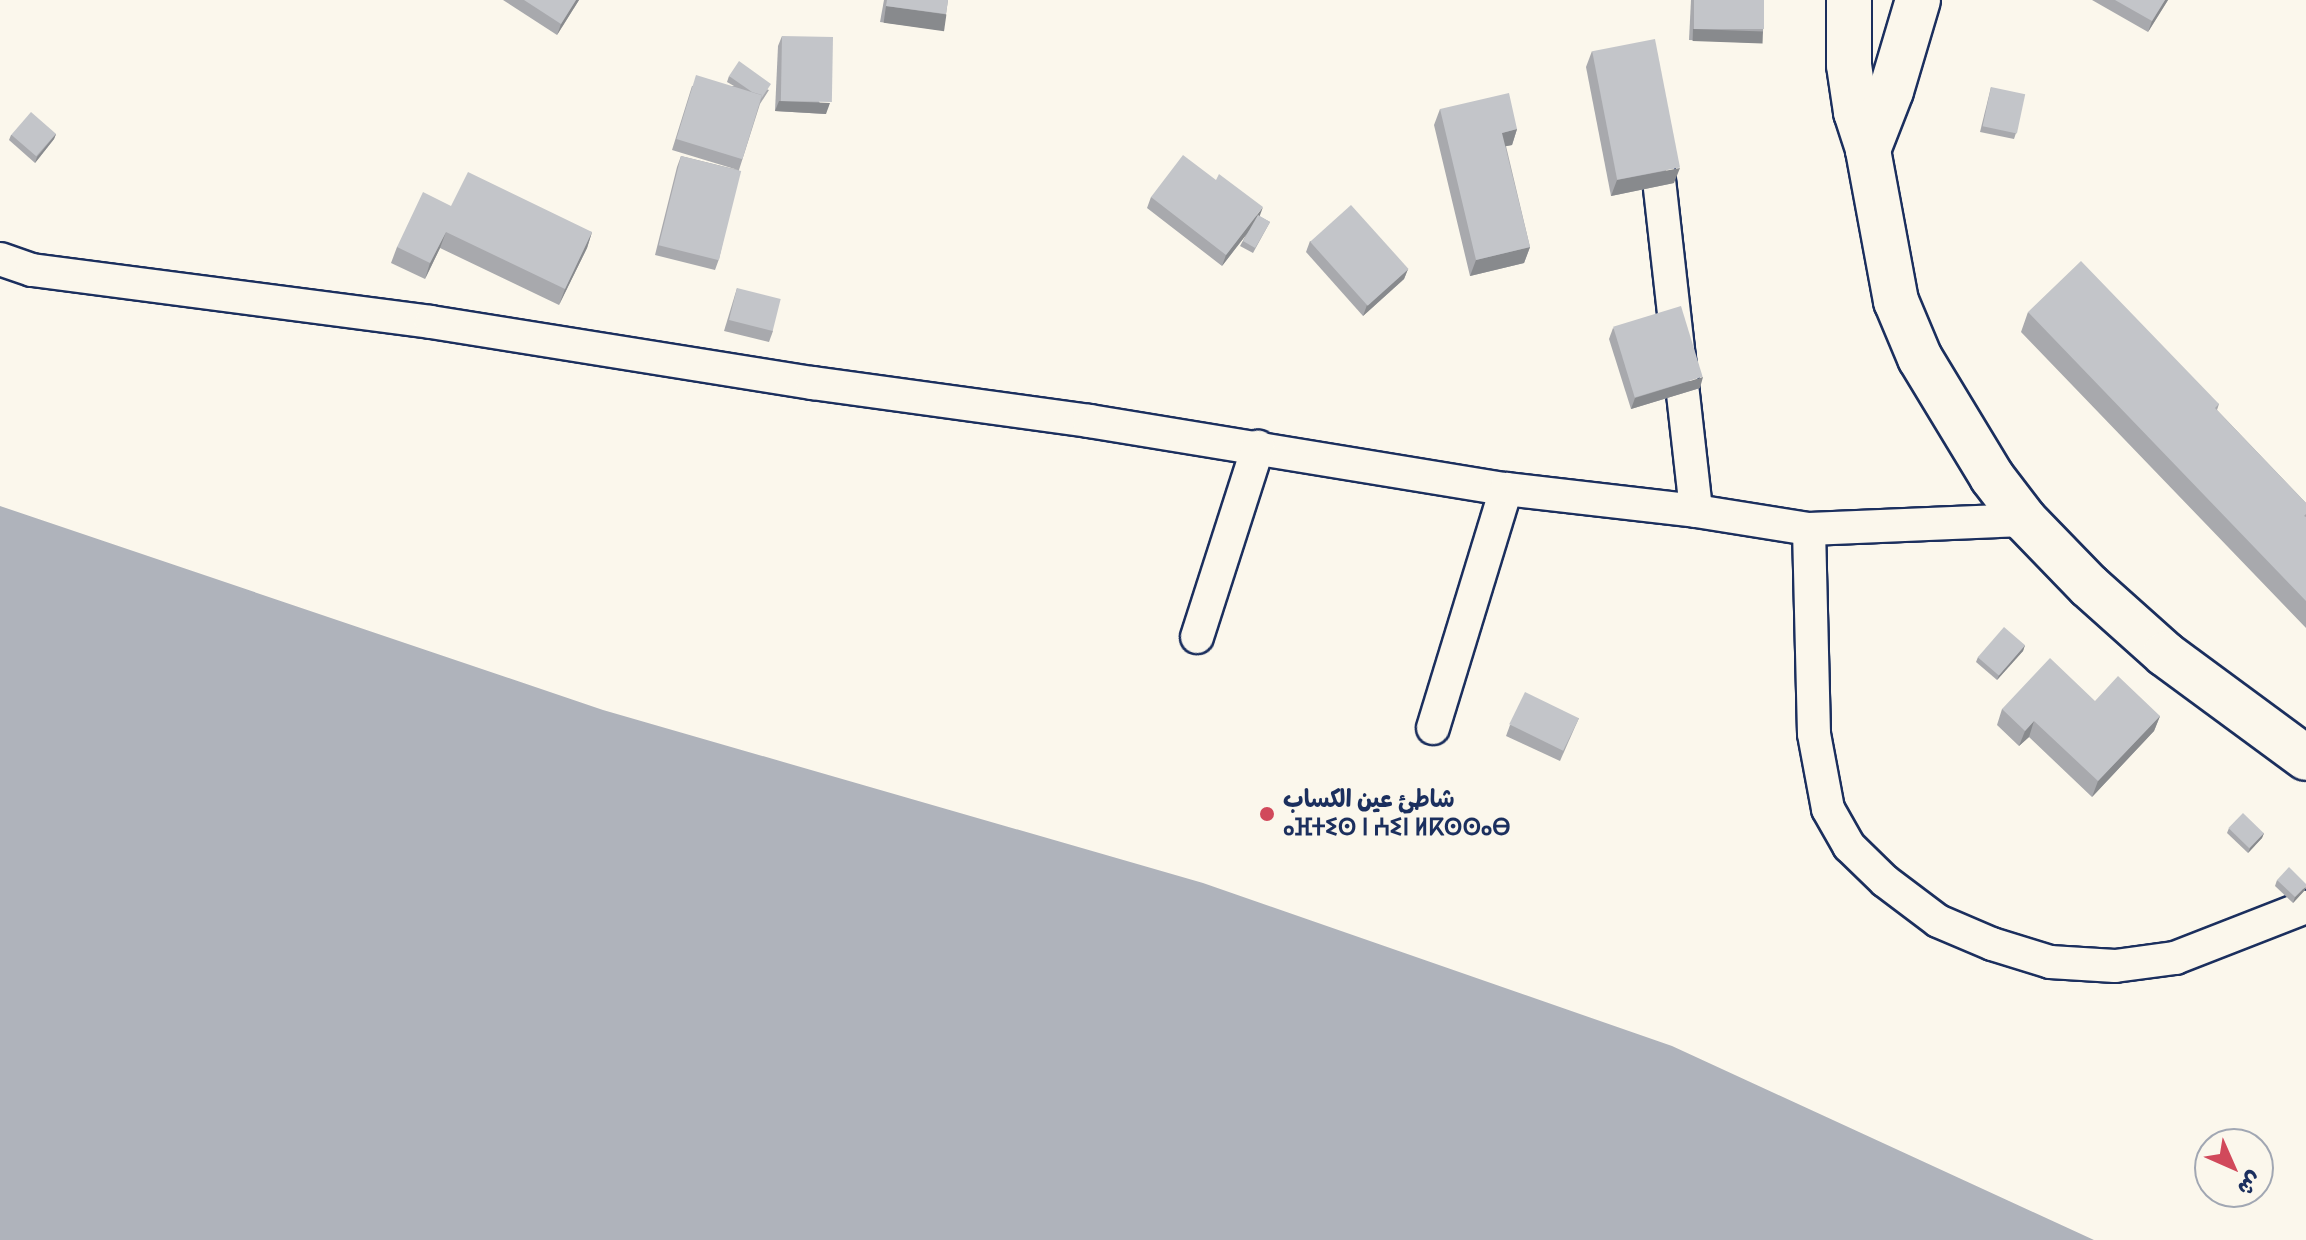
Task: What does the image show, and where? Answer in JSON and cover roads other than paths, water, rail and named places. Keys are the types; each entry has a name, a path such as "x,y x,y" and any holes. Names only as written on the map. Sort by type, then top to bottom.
{"main road":[{"path":"1849,0 1849,65 1856,112 1868,150 1896,301 1920,358 1955,421 2025,520 2089,586 2165,654 2306,758"},
{"path":"1868,150 1891,91 1918,0"}],"street":[{"path":"1653,114 1696,511"},
{"path":"0,259 32,270 431,322 813,383 1258,447 1506,489 1696,511 1809,529 2025,520"},
{"path":"1197,637 1258,447"},
{"path":"1433,728 1506,489"},
{"path":"1809,529 1814,734 1828,809 1849,846 1885,881 1938,921 1992,944 2050,962 2115,966 2175,958 2306,907"}],"place":[{"name":"شاطئ عين الكساب ⴰⴼⵜⵉⵙ ⵏ ⵄⵉⵏ ⵍⴽⵙⵙⴰⴱ","path":"1267,814"}]}
